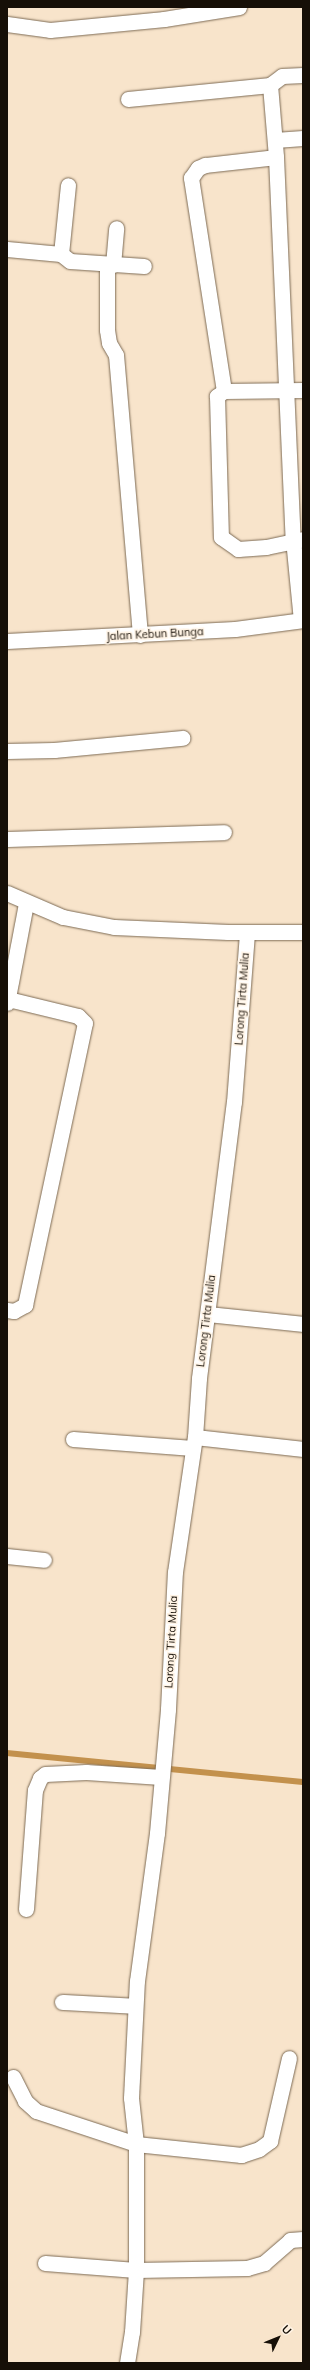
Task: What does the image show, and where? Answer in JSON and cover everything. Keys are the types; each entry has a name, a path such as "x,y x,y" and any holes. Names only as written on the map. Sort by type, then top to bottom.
{"street":[{"path":"7,24 50,30 164,19 239,7"},
{"path":"128,99 270,85 282,76 303,75"},
{"path":"270,85 275,140 302,620"},
{"path":"275,140 303,138"},
{"path":"224,391 191,178 198,168 205,165 276,157"},
{"path":"61,254 68,185"},
{"path":"116,228 110,264 107,330 109,343 116,355 140,635"},
{"path":"7,249 61,254 70,261 144,266"},
{"path":"298,539 266,547 238,549 221,537 217,396 224,391 303,390"},
{"name":"Jalan Kebun Bunga","path":"7,642 235,629 302,620"},
{"path":"7,751 54,750 182,738"},
{"path":"7,839 224,832"},
{"path":"7,893 26,903 63,917 114,927 246,932 303,932"},
{"path":"7,1310 14,1311 25,1305 85,1023 78,1016 7,1001 26,903"},
{"name":"Lorong Tirta Mulia","path":"127,2363 132,2332 136,2270 136,2144 131,2098 135,2006 161,1775 162,1752 168,1710 175,1572 194,1442 199,1378 234,1102 246,932"},
{"path":"208,1314 303,1324"},
{"path":"73,1439 194,1442 303,1449"},
{"path":"7,1556 44,1560"},
{"path":"26,1909 35,1790 40,1778 46,1774 86,1772 161,1775"},
{"path":"62,2002 135,2006"},
{"path":"12,2076 24,2101 36,2110 136,2144 241,2155 259,2149 270,2141 289,2058"},
{"path":"45,2263 136,2270 247,2268 264,2263 290,2240 303,2239"}],"waterway":[{"path":"7,1753 303,1782"}]}
